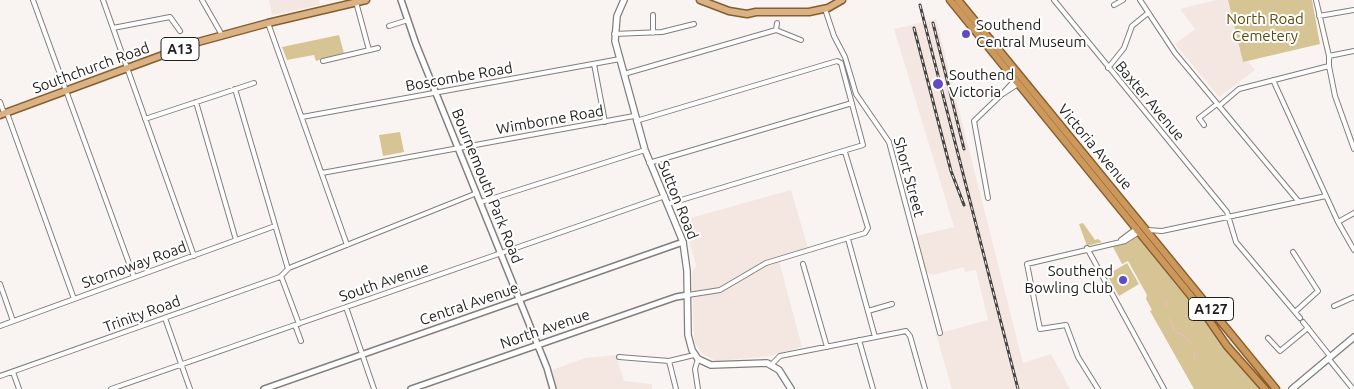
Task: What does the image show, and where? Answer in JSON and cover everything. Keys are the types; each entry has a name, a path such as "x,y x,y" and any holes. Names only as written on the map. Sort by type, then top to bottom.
{"highway":[{"name":"Victoria Avenue","path":"950,0 1141,228 1200,307 1226,346 1264,389"},
{"name":"Victoria Avenue","path":"958,0 1018,79"},
{"name":"Victoria Avenue","path":"1141,228 1154,239 1276,389"}],"main road":[{"name":"Southchurch Road","path":"3,113 222,35 366,0"},
{"name":"Sutton Road","path":"624,0 617,16 614,34 635,118 649,163 683,242 688,296 689,341 696,357"},
{"path":"700,0 741,14 756,12 792,14 825,9 842,0"},
{"path":"1292,389 1354,337"},
{"path":"696,357 711,365 761,362 771,365 779,370 792,389"}],"street":[{"path":"33,0 134,277"},
{"path":"103,0 194,256"},
{"path":"202,0 222,35"},
{"name":"Bournemouth Park Road","path":"401,0 538,345 553,389"},
{"name":"Baxter Avenue","path":"1054,0 1229,217"},
{"path":"1114,5 1123,0"},
{"path":"1140,0 1175,53 1299,202"},
{"path":"1316,0 1329,56 1335,96 1354,149"},
{"path":"356,2 369,50"},
{"name":"Short Street","path":"825,9 834,36 845,57 856,94 889,142 940,333"},
{"path":"1319,16 1354,10"},
{"path":"1108,68 1118,57 1132,26 1148,13"},
{"path":"653,15 653,33"},
{"path":"113,28 170,17 180,31"},
{"path":"389,26 408,20"},
{"path":"268,23 347,245"},
{"path":"776,30 777,23"},
{"path":"614,34 653,33 694,24"},
{"path":"624,74 776,30 800,40"},
{"path":"322,61 378,48"},
{"path":"1329,56 1354,51"},
{"name":"Boscombe Road","path":"302,117 620,58"},
{"name":"Wimborne Road","path":"322,173 635,118 840,61 852,103"},
{"path":"594,64 604,122"},
{"path":"1204,124 1199,118 1238,89 1329,66"},
{"path":"988,198 974,121 1018,79"},
{"path":"1273,80 1338,222 1354,250"},
{"path":"145,119 254,83"},
{"path":"235,89 288,269 477,193"},
{"path":"0,102 74,299"},
{"path":"196,102 236,240"},
{"path":"649,163 852,103 863,145 668,204"},
{"path":"481,202 645,150"},
{"path":"688,296 720,290 766,263 865,233 868,228 845,152"},
{"name":"South Avenue","path":"111,389 664,196"},
{"path":"1098,389 1078,357 1066,325 1040,329 1027,264 1125,240 1141,228 1153,232 1162,231 1326,196"},
{"path":"1338,222 1354,213"},
{"path":"1229,217 1236,242 1308,328 1353,389"},
{"name":"Stornoway Road","path":"0,326 275,226"},
{"path":"1154,239 1156,234 1162,231"},
{"path":"848,239 875,337"},
{"name":"Central Avenue","path":"264,389 683,242"},
{"path":"1087,248 1164,389"},
{"path":"1293,252 1318,291 1295,312"},
{"path":"803,264 827,347"},
{"name":"Trinity Road","path":"0,376 281,276 288,269"},
{"path":"281,276 301,341"},
{"path":"0,284 13,321"},
{"name":"North Avenue","path":"412,389 425,387 676,297 688,296"},
{"path":"1334,306 1354,297"},
{"path":"868,311 892,304"},
{"path":"346,307 374,389"},
{"path":"165,318 190,389"},
{"path":"1268,338 1280,352 1308,328"},
{"path":"771,365 780,356 906,331 910,336 925,389"},
{"path":"859,340 872,389"},
{"path":"619,357 669,361 696,357 695,369 698,389"},
{"path":"669,361 676,389"},
{"path":"13,372 19,389"}],"shaded area":[{"path":"269,0 319,0 320,5 272,15"},
{"path":"1216,0 1228,0 1243,62 1248,61 1255,70 1219,97 1175,44 1195,29 1180,9"},
{"path":"936,19 1023,363 1051,354 1070,389 952,389 936,334 988,320 976,270 965,272 964,267 933,275 926,272 916,236 954,227 894,29"},
{"path":"791,190 808,248 778,257 802,347 771,356 716,361 703,354 694,342 692,273 696,265 683,220"},
{"path":"616,355 624,381 652,384 652,389 557,389 552,370 585,358"}],"green space":[{"name":"North Road Cemetery","path":"1228,0 1312,0 1320,44 1243,62"},
{"path":"339,35 344,53 316,61 314,55 287,60 282,47"},
{"path":"400,132 404,152 383,156 379,135"},
{"path":"1083,223 1095,240 1098,239 1102,242 1087,246 1079,224"},
{"path":"1140,232 1264,389 1194,389 1150,311 1152,310 1146,299 1147,295 1128,261 1122,264 1111,243"},
{"name":"Southend Bowling Club","path":"1127,263 1139,284 1119,296 1107,275"}],"waterway":[{"path":"1166,306 1167,301"},
{"path":"1168,318 1172,323 1174,331 1185,336 1191,343"},
{"path":"1194,351 1194,358"}],"railway":[{"path":"920,5 1018,389"},
{"path":"933,23 964,149"},
{"path":"914,28 951,171 964,205"}],"place":[{"name":"Southend Central Museum","path":"966,34"},
{"name":"Southend Victoria","path":"938,84"},
{"name":"Southend Bowling Club","path":"1123,280"}]}
